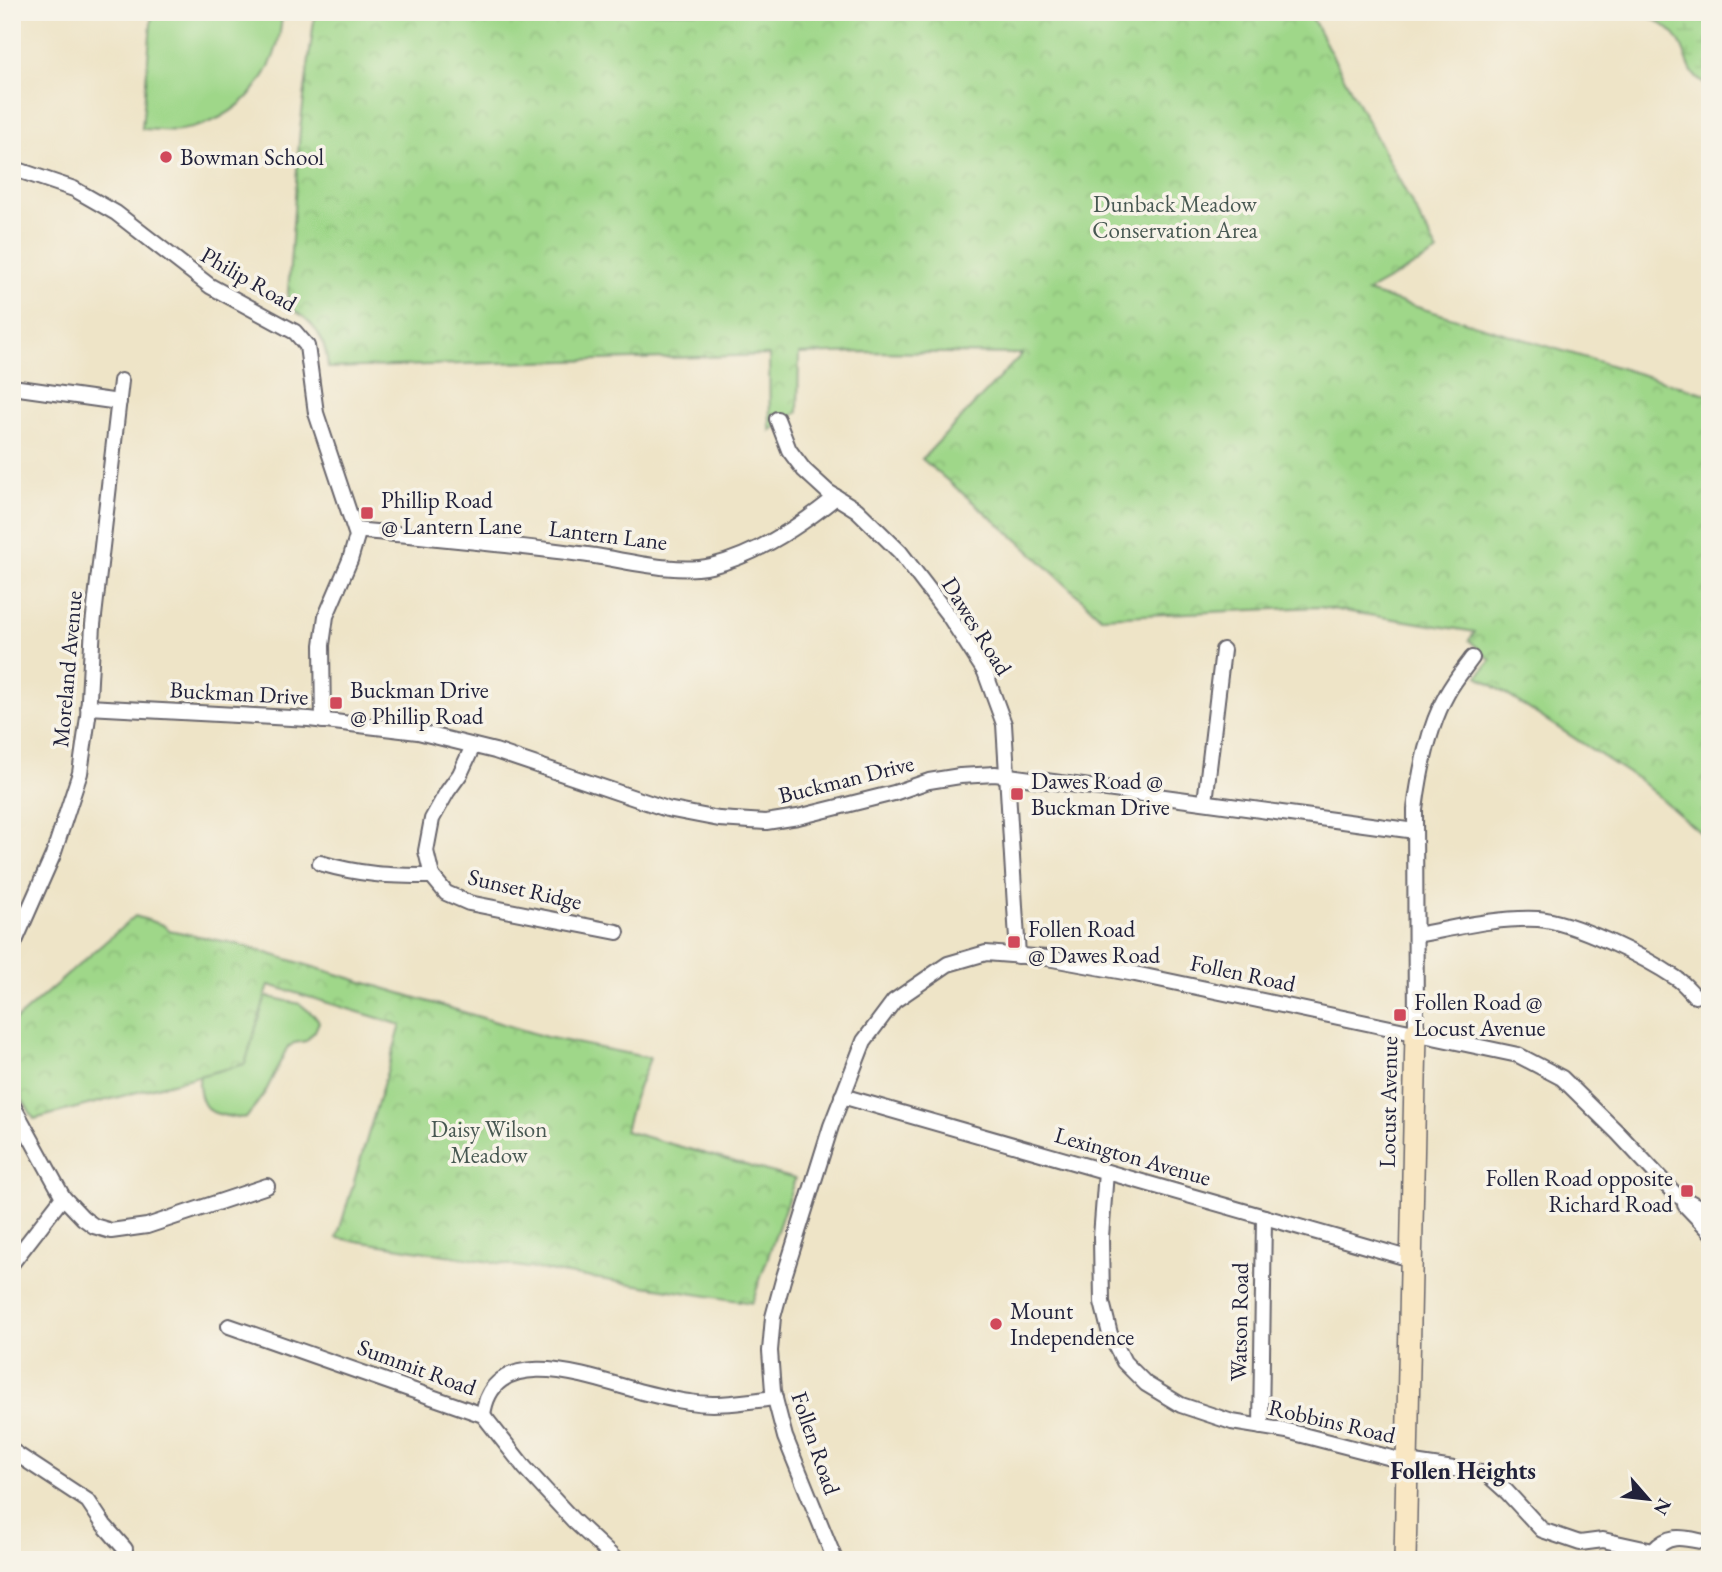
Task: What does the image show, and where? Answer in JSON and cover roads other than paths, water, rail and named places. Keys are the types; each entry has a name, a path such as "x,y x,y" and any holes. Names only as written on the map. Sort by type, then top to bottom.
{"street":[{"name":"Philip Road","path":"12,167 74,189 116,213 209,286 295,332 307,346 316,413 356,530"},
{"name":"Moreland Avenue","path":"13,938 53,855 80,774 88,707 93,625 121,381"},
{"path":"12,387 119,402"},
{"name":"Dawes Road","path":"777,419 789,450 804,470 836,497 857,510 900,552 949,616 985,672 1004,724 1018,956"},
{"name":"Lantern Lane","path":"356,530 595,556 654,566 709,567 745,555 817,512 836,497"},
{"path":"323,721 323,645 326,616 350,560 357,536 356,530"},
{"path":"1205,802 1223,650"},
{"name":"Locust Avenue","path":"1405,1560 1416,1032 1415,831 1419,779 1432,730 1447,694 1472,658"},
{"name":"Buckman Drive","path":"88,707 323,721 418,732 473,746 667,809 719,819 766,822 798,817 894,793 929,781 960,776 1007,775 1415,831"},
{"path":"320,863 354,873 389,877 432,876 426,852 432,819 460,774 473,746"},
{"name":"Sunset Ridge","path":"432,876 446,893 469,902 617,932"},
{"path":"1416,935 1498,922 1538,919 1565,924 1612,943 1677,978 1695,996"},
{"name":"Follen Road","path":"835,1560 785,1437 775,1398 770,1351 774,1317 799,1227 842,1096 864,1041 894,1001 948,964 986,953 1047,958 1518,1055 1562,1078 1675,1194 1710,1213"},
{"name":"Lexington Avenue","path":"842,1096 1411,1259"},
{"path":"12,1104 63,1197 94,1226 111,1231 147,1226 267,1186"},
{"name":"Robbins Road","path":"1106,1172 1101,1237 1102,1302 1110,1334 1124,1362 1146,1384 1181,1405 1232,1422 1287,1431 1407,1462 1487,1474 1542,1530 1580,1542 1603,1540 1650,1555 1659,1544 1673,1537 1710,1543"},
{"path":"1675,1194 1710,1231"},
{"path":"12,1262 63,1197"},
{"name":"Watson Road","path":"1261,1427 1264,1217"},
{"name":"Summit Road","path":"229,1326 483,1415 525,1468 573,1520 616,1560"},
{"path":"483,1415 484,1401 490,1390 505,1379 520,1372 548,1369 578,1373 644,1393 693,1403 775,1398"},
{"path":"12,1451 88,1501 125,1549"}],"place":[{"name":"Bowman School","path":"166,157"},
{"name":"Phillip Road @ Lantern Lane","path":"367,513"},
{"name":"Buckman Drive @ Phillip Road","path":"336,703"},
{"name":"Dawes Road @ Buckman Drive","path":"1017,794"},
{"name":"Follen Road @ Dawes Road","path":"1014,942"},
{"name":"Follen Road @ Locust Avenue","path":"1400,1015"},
{"name":"Follen Road opposite Richard Road","path":"1687,1191"},
{"name":"Mount Independence","path":"996,1324"}],"district":[{"name":"Follen Heights","path":"1463,1471"}],"park label":[{"name":"Dunback Meadow Conservation Area","path":"1175,217"},
{"name":"Daisy Wilson Meadow","path":"489,1142"}]}
